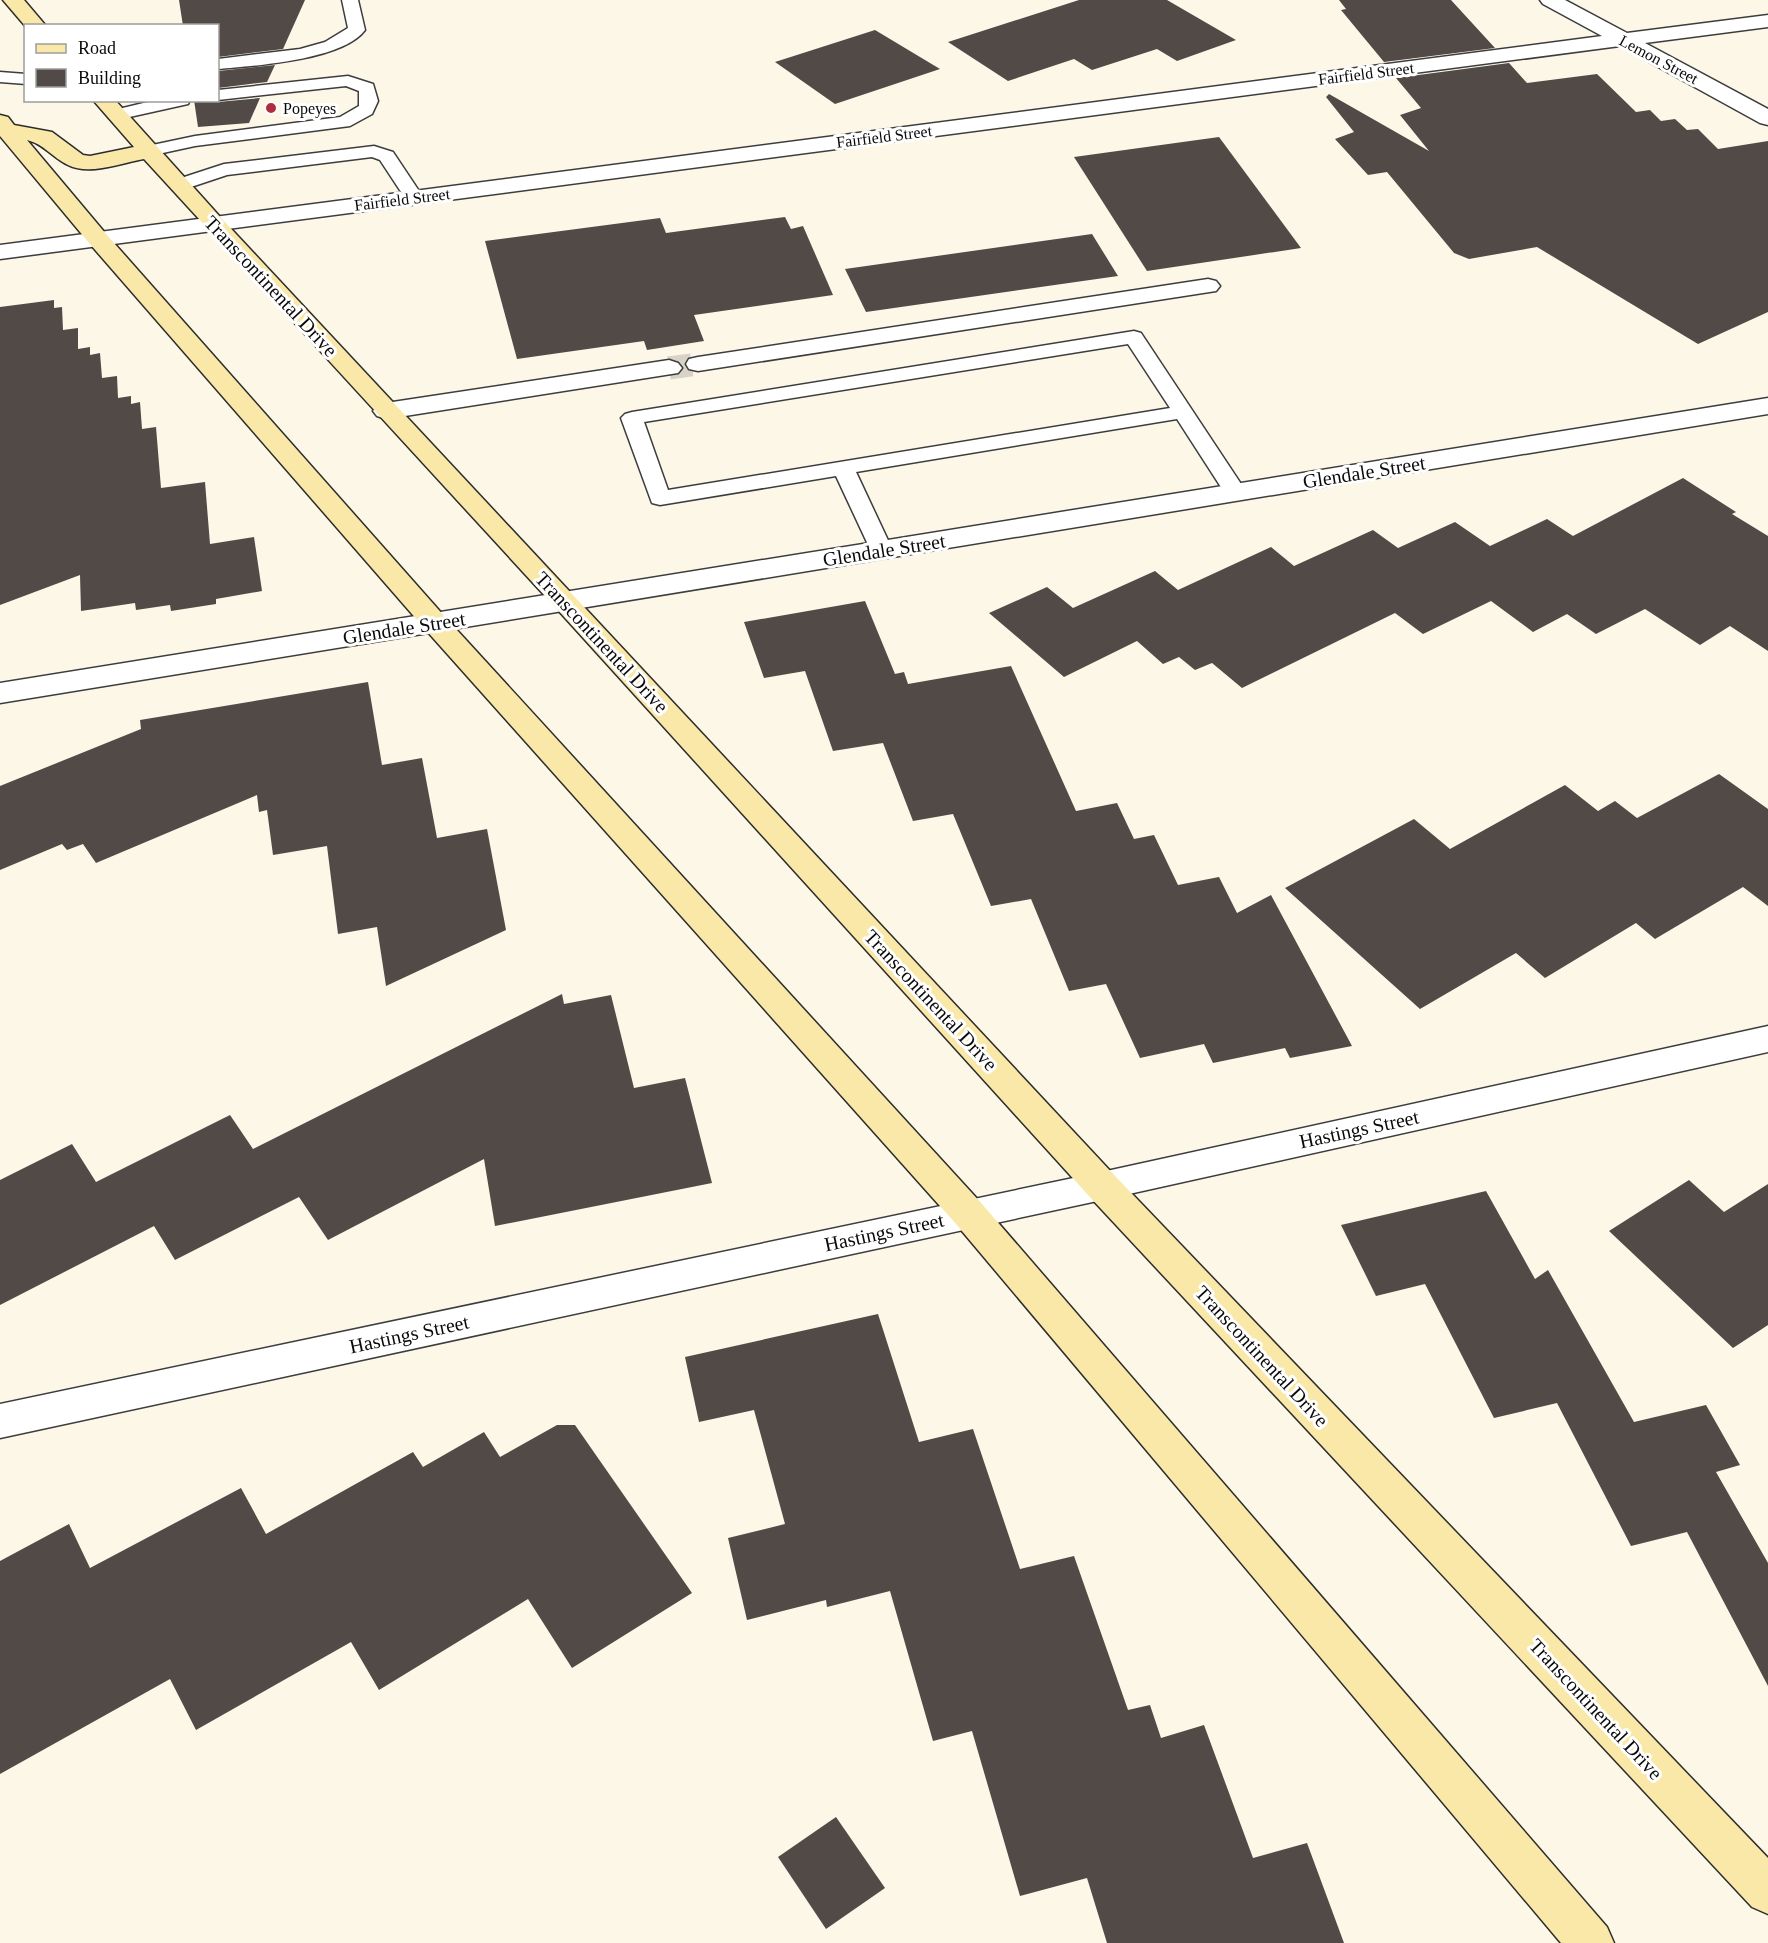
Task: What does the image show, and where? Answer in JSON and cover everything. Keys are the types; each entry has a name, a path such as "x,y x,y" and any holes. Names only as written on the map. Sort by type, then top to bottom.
{"street":[{"path":"13,0 34,24"},
{"name":"Lemon Street","path":"1550,0 1768,118"},
{"name":"Fairfield Street","path":"0,252 1768,21"},
{"name":"Transcontinental Drive","path":"110,108 386,411 566,602 1102,1186 1768,1891"},
{"path":"3,126 44,137 76,160 90,163 148,151"},
{"path":"3,126 98,239 435,623 969,1214 1591,1943"},
{"path":"698,364 1208,286"},
{"path":"386,411 669,368"},
{"name":"Glendale Street","path":"0,693 1768,406"},
{"name":"Hastings Street","path":"0,1421 1102,1186 1768,1039"}],"lane":[{"path":"219,64 300,54 331,46 357,30 350,0"},
{"path":"0,77 24,79"},
{"path":"148,151 195,141 344,122 364,113 369,106 370,97 367,88 348,81 219,95"},
{"path":"110,108 164,102"},
{"path":"179,185 224,170 374,151 387,156 414,197"},
{"path":"1183,412 660,498 632,418 1134,337 1236,493"},
{"path":"843,468 882,550"}],"building":[{"path":"179,0 305,0 283,49 219,57 219,24 183,24"},
{"path":"1079,0 1167,0 1236,40 1177,61 1157,49 1092,70 1074,59 1008,81 948,42"},
{"path":"1339,0 1451,0 1495,48 1384,62 1341,10 1346,9"},
{"path":"875,30 940,69 835,104 775,62"},
{"path":"1509,63 1527,83 1597,74 1636,112 1650,110 1661,121 1675,119 1687,130 1698,129 1718,149 1768,141 1768,312 1698,344 1537,247 1469,259 1454,253 1387,172 1368,175 1335,139 1354,132 1326,97 1329,94 1429,151 1400,115 1421,108 1396,78"},
{"path":"275,65 267,82 219,88 219,71"},
{"path":"260,98 249,123 198,127 194,102"},
{"path":"1219,137 1301,248 1147,271 1074,157"},
{"path":"785,217 791,229 803,226 833,295 694,315 704,341 647,350 644,341 517,359 485,241 660,218 666,233"},
{"path":"1092,234 1118,276 866,312 845,269"},
{"path":"54,300 54,308 62,307 63,330 78,328 78,349 90,347 90,355 100,353 102,378 117,376 118,398 131,396 131,404 140,402 142,429 156,427 161,488 205,482 210,544 254,537 262,591 216,599 216,604 171,611 170,605 136,610 135,603 81,611 80,575 0,605 0,307"},
{"path":"1683,478 1736,512 1732,514 1768,536 1768,651 1730,626 1700,645 1645,609 1596,634 1567,614 1533,632 1491,601 1423,634 1395,613 1242,688 1212,663 1195,670 1179,657 1163,664 1137,641 1064,677 989,613 1047,587 1073,608 1155,571 1178,590 1271,547 1294,566 1373,530 1398,548 1455,522 1490,546 1547,519 1573,536"},
{"path":"865,601 895,674 904,672 908,684 1011,666 1076,811 1117,803 1134,839 1154,835 1178,885 1219,877 1237,913 1271,895 1352,1046 1290,1058 1285,1048 1213,1063 1204,1044 1140,1058 1106,984 1069,991 1031,899 991,906 953,814 913,821 883,743 833,751 805,671 764,678 744,622"},
{"path":"368,682 382,765 422,758 437,838 487,829 506,930 386,986 377,927 338,934 327,846 273,855 267,810 259,812 257,795 96,863 83,844 67,850 62,844 0,870 0,786 141,729 140,720"},
{"path":"1719,774 1768,809 1768,906 1743,887 1655,939 1636,923 1545,978 1516,953 1420,1009 1285,888 1414,819 1450,849 1565,785 1598,811 1615,801 1637,818"},
{"path":"562,994 564,1004 611,995 634,1088 685,1078 712,1183 495,1226 484,1159 328,1240 299,1197 175,1260 154,1226 0,1305 0,1180 72,1144 96,1182 230,1115 253,1149"},
{"path":"1689,1180 1724,1212 1768,1184 1768,1325 1733,1348 1609,1231"},
{"path":"1486,1191 1535,1279 1548,1270 1634,1422 1706,1405 1740,1465 1716,1472 1768,1563 1768,1686 1687,1532 1631,1546 1557,1403 1494,1418 1425,1284 1376,1296 1341,1225"},
{"path":"878,1314 919,1442 973,1429 1020,1569 1074,1556 1128,1710 1150,1705 1161,1738 1204,1725 1253,1858 1307,1843 1344,1943 1107,1943 1087,1878 1020,1896 972,1731 933,1741 890,1591 827,1607 826,1600 747,1620 728,1538 785,1524 754,1410 699,1422 685,1357"},
{"path":"557,1425 575,1425 692,1593 572,1668 528,1599 379,1690 351,1642 196,1730 170,1679 0,1774 0,1561 69,1524 90,1568 241,1488 266,1534 413,1452 423,1467 484,1432 500,1457"},
{"path":"836,1817 885,1888 826,1929 778,1857"}],"tunnel":[{"path":"669,368 698,364"}],"place":[{"name":"Popeyes","path":"271,108"}]}
